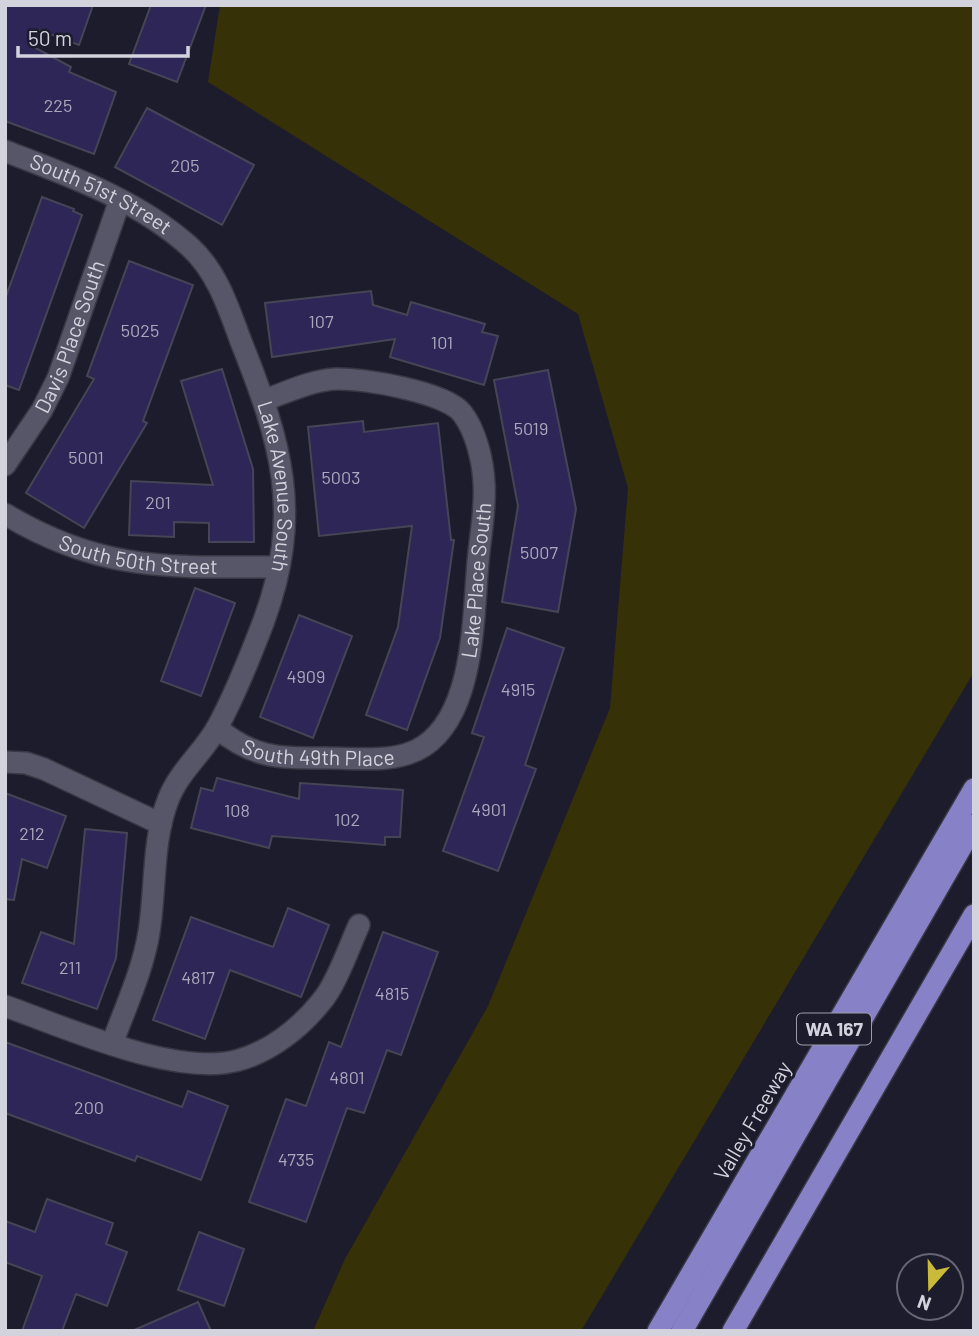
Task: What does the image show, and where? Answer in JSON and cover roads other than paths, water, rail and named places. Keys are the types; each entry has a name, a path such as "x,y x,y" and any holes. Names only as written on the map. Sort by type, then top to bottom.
{"highway":[{"name":"Valley Freeway","path":"658,1330 974,789"},
{"path":"682,1331 974,825"},
{"name":"WA 167","path":"733,1331 974,915"}],"street":[{"name":"South 51st Street","path":"5,151 102,189 191,247"},
{"name":"Davis Place South","path":"5,466 42,411 58,378 120,200"},
{"name":"Lake Avenue South","path":"112,1044 149,937 161,824 168,799 181,776 217,728 264,620 278,567 286,500 282,459 265,400 215,278 191,247"},
{"name":"Lake Place South","path":"265,400 334,379 362,380 434,397 461,411 472,429 484,483 468,661 451,714 426,745"},
{"name":"South 50th Street","path":"5,514 64,545 126,563 162,568 278,567"},
{"name":"South 49th Place","path":"217,728 238,746 279,758 397,757 426,745"},
{"path":"5,762 26,763 44,769 161,824"},
{"path":"5,1006 149,1056 202,1062 236,1061 264,1051 323,1001 359,925"}]}
